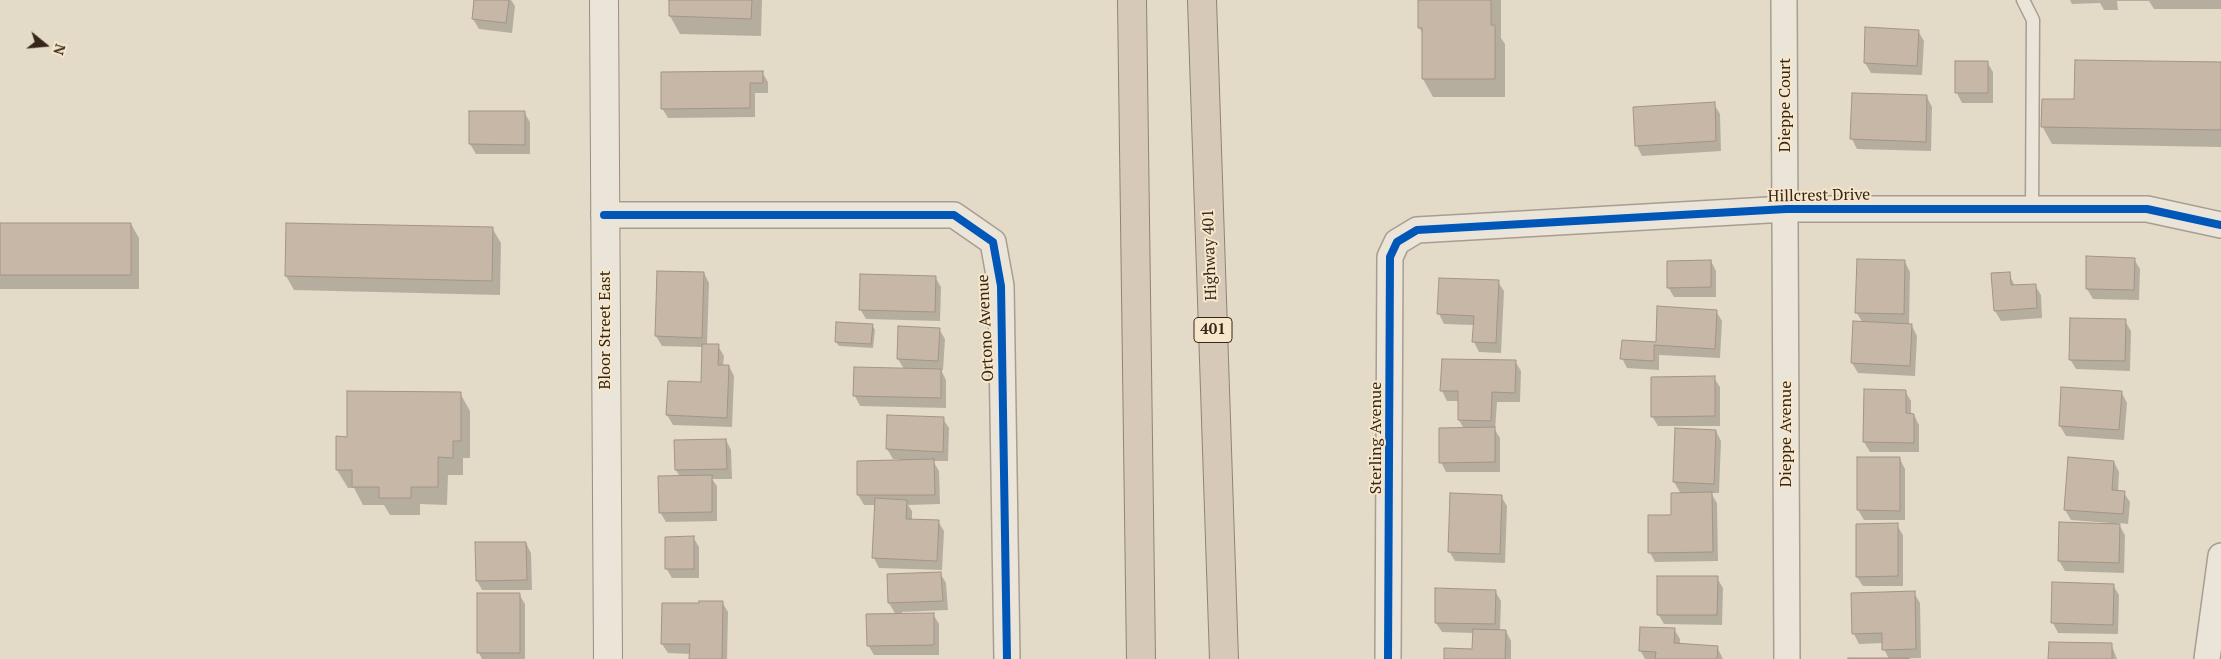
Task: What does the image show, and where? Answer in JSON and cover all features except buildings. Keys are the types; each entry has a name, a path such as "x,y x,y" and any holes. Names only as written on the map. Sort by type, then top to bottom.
{"highway":[{"path":"1132,0 1142,659"},
{"name":"Highway 401","path":"1202,0 1224,659"}],"main road":[{"name":"Bloor Street East","path":"604,0 608,659"}],"street":[{"name":"Dieppe Court","path":"1784,1 1786,210"},
{"name":"Hillcrest Drive","path":"1417,230 1786,210 2147,209 2221,225"},
{"name":"Dieppe Avenue","path":"1786,210 1787,659"},
{"name":"Ortono Avenue","path":"604,214 954,215 993,242 1001,286 1008,659"},
{"name":"Sterling Avenue","path":"1388,659 1390,257 1397,242 1417,230"},
{"path":"2207,659 2221,556"}],"lane":[{"path":"2023,0 2033,20 2032,210"}],"cycle path":[{"path":"1388,659 1390,257 1397,242 1417,230 1786,209 2147,209 2221,225"},
{"path":"604,215 954,215 993,242 1001,286 1007,659"}]}
